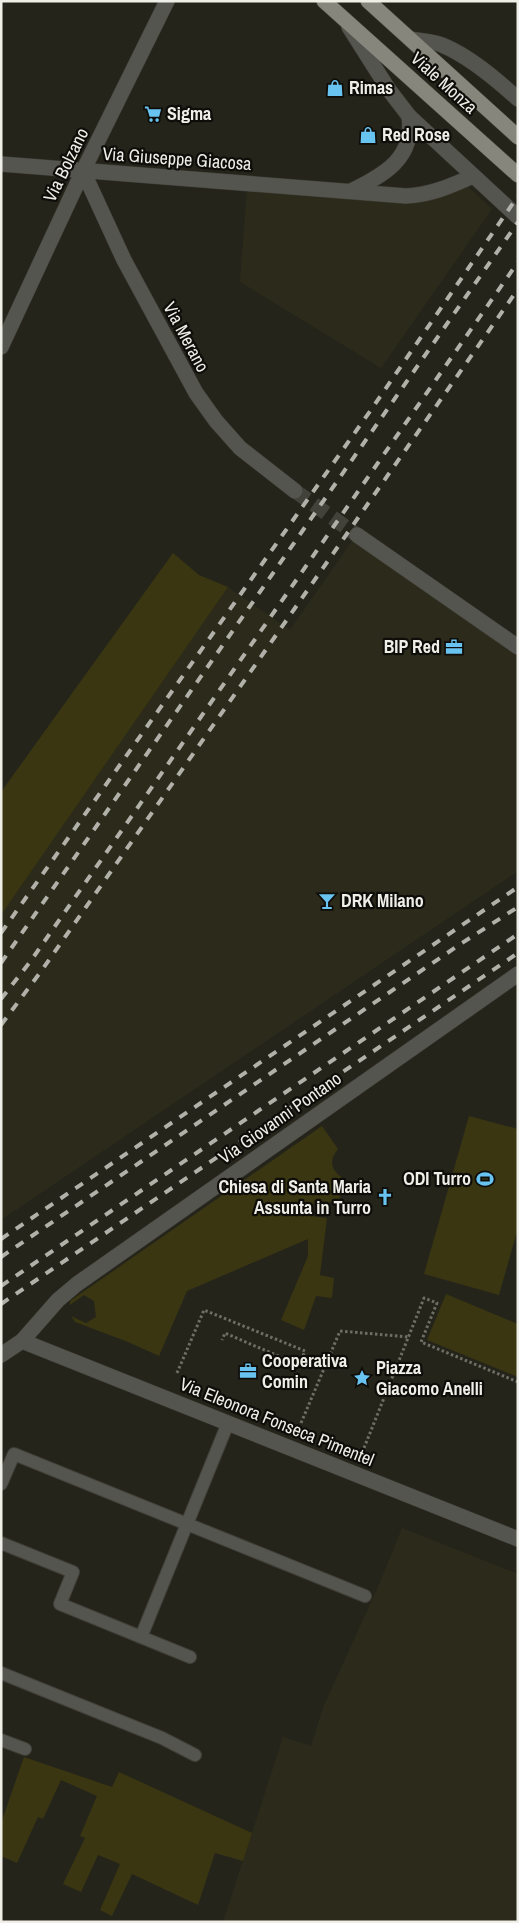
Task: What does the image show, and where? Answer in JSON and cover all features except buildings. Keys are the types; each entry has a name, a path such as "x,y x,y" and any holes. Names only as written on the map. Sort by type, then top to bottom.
{"main road":[{"name":"Viale Monza","path":"324,1 518,175"},
{"name":"Viale Monza","path":"368,1 518,137"}],"street":[{"name":"Via Bolzano","path":"1,347 167,1"},
{"name":"Viale Monza","path":"344,19 389,90 409,116 518,217"},
{"name":"Viale Monza","path":"411,39 441,44 479,67 518,99"},
{"path":"350,191 380,176 396,163 405,149 409,136 409,116"},
{"name":"Via Giuseppe Giacosa","path":"1,164 350,191 392,196 418,196 448,188 473,176"},
{"name":"Via Merano","path":"84,171 124,260 196,393 216,422 240,448 295,491"},
{"path":"357,534 518,647"},
{"name":"Via Giovanni Pontano","path":"1,1355 22,1341 58,1300 77,1284 518,974"},
{"name":"Via Eleonora Fonseca Pimentel","path":"22,1341 518,1539"}],"lane":[{"path":"141,1637 228,1423"},
{"path":"1,1484 14,1454 365,1596"},
{"path":"1,1543 73,1572 60,1604 190,1657"},
{"path":"1,1673 162,1738 195,1755"},
{"path":"1,1740 25,1749"}],"path":[{"path":"364,1448 424,1298 436,1303 421,1342 518,1382"},
{"path":"177,1373 204,1310 305,1351 299,1365 225,1333 222,1340"},
{"path":"301,1423 340,1331 409,1337"}],"shaded area":[{"path":"248,177 356,184 408,193 458,177 492,209 381,368 240,282"},
{"path":"355,537 518,652 518,871 1,1220 1,915 228,587 290,630"},
{"path":"173,553 199,575 228,587 1,915 1,792"},
{"name":"ODI Turro","path":"469,1116 518,1129 518,1228 499,1295 424,1274"},
{"path":"322,1126 338,1149 333,1157 332,1165 335,1172 343,1178 339,1203 314,1200 311,1216 327,1218 320,1275 334,1278 332,1298 316,1296 304,1330 281,1320 308,1256 308,1239 187,1291 159,1356 75,1322 71,1316 86,1323 96,1317 94,1301 84,1295 70,1305 70,1301"},
{"path":"446,1294 518,1324 518,1377 427,1340"},
{"path":"402,1528 518,1574 518,1922 223,1922 283,1737 311,1746 324,1705 378,1587"},
{"path":"24,1757 112,1787 119,1772 252,1833 243,1861 215,1853 198,1905 132,1874 112,1916 100,1910 120,1864 98,1855 81,1892 63,1884 85,1838 80,1836 97,1796 61,1780 43,1819 38,1817 17,1863 1,1856 1,1823"}],"tunnel":[{"path":"295,491 357,535"}],"railway":[{"path":"1,933 373,407 518,196"},
{"path":"1,963 518,222"},
{"path":"1,999 30,962 518,262"},
{"path":"1,1025 42,970 518,289"},
{"path":"1,1239 518,887"},
{"path":"1,1257 459,945 518,907"},
{"path":"1,1286 518,934"},
{"path":"1,1304 518,953"}],"place":[{"name":"Rimas","path":"335,88"},
{"name":"Sigma","path":"153,114"},
{"name":"Red Rose","path":"368,135"},
{"name":"BIP Red","path":"454,647"},
{"name":"DRK Milano","path":"327,901"},
{"name":"ODI Turro","path":"485,1179"},
{"name":"Chiesa di Santa Maria Assunta in Turro","path":"385,1197"},
{"name":"Cooperativa Comin","path":"248,1371"},
{"name":"Piazza Giacomo Anelli","path":"362,1378"}]}
